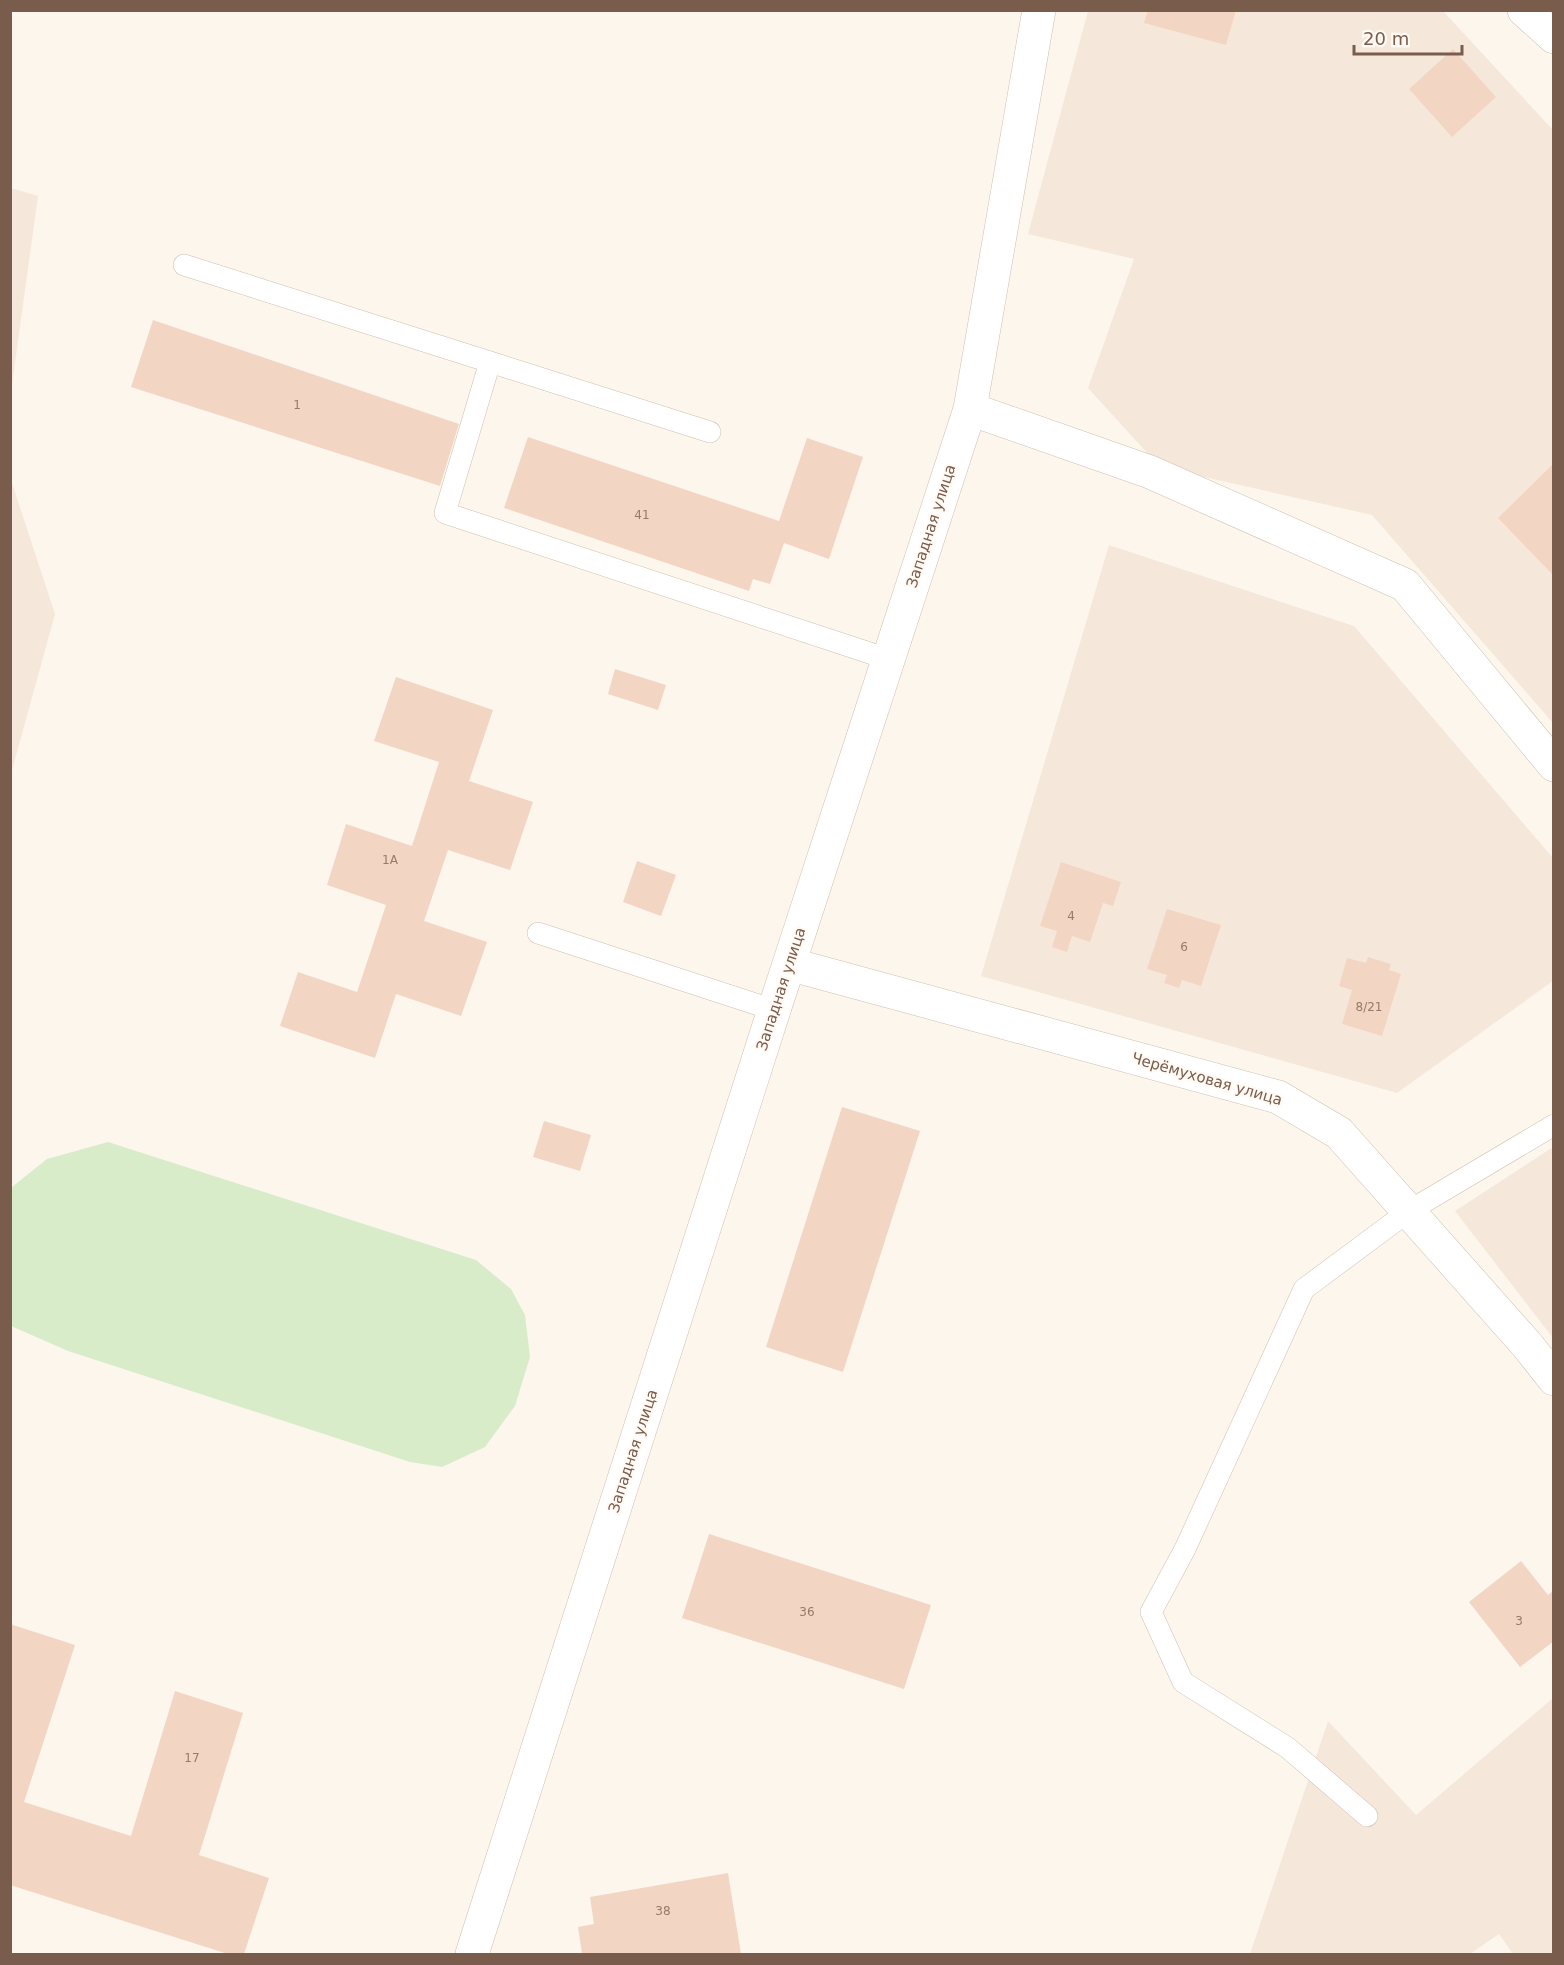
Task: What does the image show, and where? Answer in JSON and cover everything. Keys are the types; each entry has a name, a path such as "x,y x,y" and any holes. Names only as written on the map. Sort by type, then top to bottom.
{"street":[{"name":"Западная улица","path":"472,1954 774,1010 970,409 1039,10"},
{"path":"1524,10 1554,38"},
{"path":"970,409 1150,472 1406,585 1554,765"},
{"name":"Черёмуховая улица","path":"789,964 1278,1097 1340,1133 1528,1346 1554,1379"}],"lane":[{"path":"184,265 710,432"},
{"path":"490,362 445,513 888,659"},
{"path":"537,933 774,1010"},
{"path":"1367,1816 1288,1748 1183,1682 1151,1612 1185,1549 1304,1289 1409,1211 1554,1125"}],"shaded area":[{"path":"1088,11 1443,11 1553,130 1553,723 1372,515 1160,467 1088,388 1134,259 1028,234"},
{"path":"10,188 38,196 11,392"},
{"path":"11,480 55,614 11,774"},
{"path":"1109,545 1354,626 1553,858 1553,981 1397,1093 981,976"},
{"path":"1553,1147 1553,1338 1455,1211"},
{"path":"1553,1698 1553,1954 1513,1954 1499,1934 1470,1954 1250,1954 1328,1721 1416,1815"}],"green space":[{"path":"108,1142 476,1260 511,1289 525,1315 530,1357 515,1406 485,1447 442,1467 410,1462 68,1351 11,1326 12,1187 47,1159"}],"building":[{"path":"1148,10 1236,10 1226,45 1144,23"},
{"path":"1453,49 1496,97 1452,137 1409,89"},
{"path":"153,320 459,424 440,486 131,387"},
{"path":"528,437 779,521 807,438 863,457 829,559 784,543 770,584 753,579 749,591 504,508"},
{"path":"1554,463 1554,573 1552,574 1498,518"},
{"path":"615,669 666,685 658,710 608,694"},
{"path":"396,677 493,710 469,781 533,802 510,870 448,850 424,921 487,942 461,1016 396,994 375,1058 280,1026 298,972 357,992 386,905 327,885 346,824 412,846 439,762 374,741"},
{"path":"637,861 676,875 661,916 623,902"},
{"path":"1061,862 1121,882 1113,906 1103,903 1090,942 1072,936 1067,952 1052,947 1057,931 1040,926"},
{"path":"1167,909 1221,925 1201,986 1182,980 1179,988 1164,983 1167,975 1147,969"},
{"path":"1368,957 1391,964 1389,970 1401,974 1382,1036 1342,1024 1352,990 1339,986 1347,958 1366,963"},
{"path":"842,1107 920,1131 843,1372 766,1347"},
{"path":"544,1121 591,1135 580,1171 533,1157"},
{"path":"709,1534 931,1605 904,1689 682,1618"},
{"path":"1521,1561 1548,1595 1554,1590 1554,1641 1520,1667 1469,1602"},
{"path":"10,1624 75,1645 24,1802 131,1836 175,1691 243,1713 199,1855 269,1878 244,1954 228,1954 10,1885"},
{"path":"728,1873 741,1954 582,1954 578,1927 594,1924 590,1897"}]}
